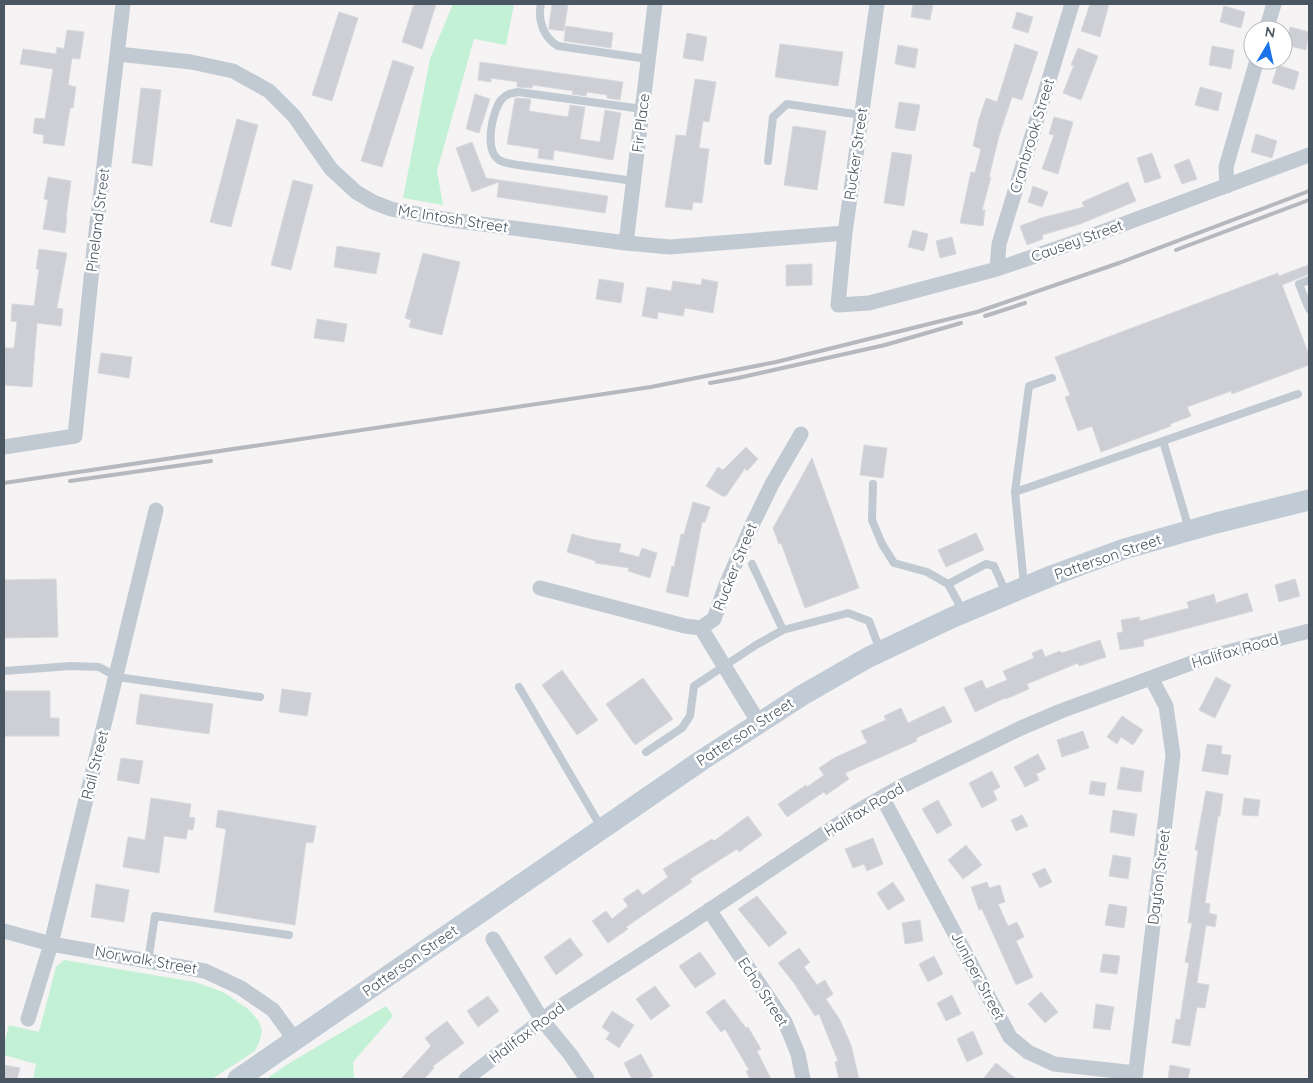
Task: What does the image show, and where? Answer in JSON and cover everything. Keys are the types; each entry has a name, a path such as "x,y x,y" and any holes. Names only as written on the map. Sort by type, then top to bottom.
{"main road":[{"name":"Patterson Street","path":"238,1079 702,760 800,696 881,652 1015,591 1124,549 1189,530 1306,501"}],"street":[{"name":"Pineland Street","path":"4,447 75,436 94,249 123,4"},
{"name":"Fir Place","path":"626,243 655,4"},
{"name":"Rucker Street","path":"838,305 845,233 877,4"},
{"name":"Cranbrook Street","path":"997,269 1000,244 1072,4"},
{"path":"1269,20 1274,4"},
{"name":"Mc Intosh Street","path":"118,54 191,62 232,71 269,91 294,116 331,169 356,192 382,206 406,212 444,220 626,243 670,246 845,233"},
{"path":"1227,186 1226,168 1254,70"},
{"name":"Causey Street","path":"838,305 869,303 997,269 1309,155"},
{"name":"Rucker Street","path":"701,628 714,619 726,585 753,522 772,484 801,434"},
{"name":"Rail Street","path":"28,1019 51,944 117,678 156,510"},
{"path":"540,588 685,626 701,628 759,723"},
{"name":"Halifax Road","path":"466,1079 558,1008 882,797 1021,728 1061,711 1205,658 1309,631"},
{"name":"Dayton Street","path":"1135,1076 1173,755 1166,706 1151,678"},
{"name":"Juniper Street","path":"882,797 1010,1037 1028,1052 1054,1064 1135,1076"},
{"name":"Echo Street","path":"709,910 784,1022 798,1054 803,1079"},
{"name":"Norwalk Street","path":"4,931 51,944 205,971 241,988 273,1010 295,1040"},
{"path":"493,939 542,1020 570,1054 587,1079"}],"lane":[{"path":"541,4 541,20 544,33 549,41 558,46 648,59"},
{"path":"634,180 499,161 493,154 490,140 492,121 494,112 501,100 508,94 518,92 642,109"},
{"path":"768,161 773,117 787,104 861,115"},
{"path":"1309,280 1299,284 1309,309"},
{"path":"1015,591 1015,492 1029,386 1052,378"},
{"path":"1015,492 1298,394"},
{"path":"1163,441 1189,530"},
{"path":"873,484 872,520 882,544 894,563 927,572 948,584 964,613"},
{"path":"752,564 783,630"},
{"path":"948,584 986,564 994,566 1015,591"},
{"path":"646,752 682,728 690,716 694,686 756,644 783,630 848,612 869,621 881,652"},
{"path":"4,671 71,666 99,667 117,678 260,697"},
{"path":"519,686 602,829"},
{"path":"148,961 155,916 289,935"}],"green space":[{"path":"453,4 514,4 506,45 474,39 437,171 443,205 403,198 430,59"},
{"path":"64,960 195,982 223,992 248,1009 258,1020 262,1030 260,1040 255,1051 212,1079 33,1079 36,1064 4,1055 4,1044 9,1025 39,1032 56,967"},
{"path":"386,1006 393,1016 353,1062 354,1079 266,1079 288,1064"}],"building":[{"path":"414,4 436,4 422,49 402,42"},
{"path":"552,4 568,4 564,31 549,29"},
{"path":"913,4 933,4 930,20 911,17"},
{"path":"1090,4 1109,4 1100,37 1081,31"},
{"path":"1224,6 1245,12 1241,28 1220,22"},
{"path":"339,12 358,18 332,101 312,95"},
{"path":"1017,12 1033,17 1028,33 1012,28"},
{"path":"566,26 613,33 611,48 564,41"},
{"path":"1293,28 1309,32 1306,50 1293,47"},
{"path":"67,30 84,32 80,59 72,58 68,85 76,87 73,108 70,108 64,146 43,143 44,135 33,133 35,118 45,119 53,69 20,64 23,49 56,54 57,47 64,49"},
{"path":"687,33 707,37 703,61 683,58"},
{"path":"780,44 843,52 838,86 775,77"},
{"path":"1015,44 1038,52 1022,100 1012,97 999,136 982,210 985,210 983,226 960,223 971,172 975,173 981,149 973,146 979,119 986,98 997,102"},
{"path":"898,45 918,49 915,68 895,64"},
{"path":"1212,46 1234,50 1231,69 1209,65"},
{"path":"1078,48 1098,56 1081,100 1063,93 1074,65 1071,65"},
{"path":"393,60 414,67 382,167 361,161"},
{"path":"480,62 623,82 620,100 607,98 607,95 587,92 586,96 572,94 573,91 533,85 532,88 517,87 517,82 491,78 491,82 478,80"},
{"path":"1276,70 1299,72 1294,90 1272,83"},
{"path":"695,79 716,82 709,122 703,121 699,148 709,149 702,203 693,202 692,210 665,207 676,135 686,136"},
{"path":"1200,87 1222,93 1218,111 1195,105"},
{"path":"141,88 161,90 152,166 132,163"},
{"path":"475,94 490,99 479,133 466,129"},
{"path":"515,98 531,99 529,111 568,117 570,105 585,107 580,139 600,142 605,110 621,113 613,160 554,150 553,160 538,158 539,149 507,144"},
{"path":"899,102 920,105 915,131 895,128"},
{"path":"1054,117 1073,122 1058,174 1042,169 1054,135 1049,134"},
{"path":"237,119 258,125 231,227 210,222"},
{"path":"793,126 826,131 817,190 784,185"},
{"path":"1256,134 1277,141 1272,158 1251,152"},
{"path":"472,142 486,178 608,196 605,213 497,197 499,182 472,192 456,148"},
{"path":"892,152 912,155 904,206 884,203"},
{"path":"1152,153 1161,178 1145,183 1137,158"},
{"path":"1189,159 1197,179 1182,184 1174,165"},
{"path":"48,177 71,181 65,233 43,229 48,200 44,199"},
{"path":"293,180 313,185 291,270 271,265"},
{"path":"1128,182 1136,201 1080,224 1042,235 1043,239 1027,245 1020,226 1041,218 1084,207 1082,202"},
{"path":"1033,186 1048,192 1042,207 1028,202"},
{"path":"913,230 928,234 924,251 908,247"},
{"path":"952,237 956,254 940,258 936,241"},
{"path":"337,246 380,253 376,274 334,267"},
{"path":"39,249 67,253 57,308 63,309 61,326 37,323 32,387 4,385 5,348 14,348 17,322 11,321 12,304 34,306 39,269 36,269"},
{"path":"423,253 460,262 442,335 409,327 411,320 405,318"},
{"path":"812,264 812,285 786,286 786,265"},
{"path":"1308,265 1309,274 1282,285 1309,355 1309,365 1232,394 1231,391 1187,407 1191,416 1170,424 1171,426 1101,452 1092,426 1078,431 1065,397 1070,395 1055,357 1278,273 1279,276"},
{"path":"599,279 624,283 621,303 596,299"},
{"path":"702,279 718,282 713,313 685,308 683,316 658,312 657,319 642,316 647,287 671,291 673,281 701,285"},
{"path":"317,319 347,324 344,342 314,338"},
{"path":"101,353 132,357 129,378 98,373"},
{"path":"864,445 887,448 883,478 860,475"},
{"path":"746,447 758,459 747,471 745,468 726,496 722,496 706,486 718,467 723,470"},
{"path":"812,458 859,588 805,608 781,543 779,544 773,528"},
{"path":"693,502 710,507 705,522 702,522 688,597 666,592 681,534 684,534"},
{"path":"976,533 984,550 946,567 938,550"},
{"path":"572,534 621,544 619,552 639,557 642,548 657,553 650,578 628,571 629,568 595,563 596,561 567,552"},
{"path":"56,579 58,637 4,638 4,580"},
{"path":"1295,579 1300,596 1279,602 1275,585"},
{"path":"1247,593 1253,611 1143,640 1144,646 1120,650 1117,633 1123,632 1121,620 1139,617 1140,621 1189,608 1187,602 1214,594 1216,603"},
{"path":"1100,640 1106,657 1079,666 1078,663 1027,684 1029,689 975,712 964,688 982,680 986,689 1007,680 1003,671 1034,658 1032,653 1042,649 1045,657"},
{"path":"562,670 598,720 577,735 542,685"},
{"path":"1216,677 1231,685 1215,718 1199,710"},
{"path":"643,678 673,719 635,745 606,704"},
{"path":"282,689 311,693 307,716 279,712"},
{"path":"4,691 50,691 50,718 59,718 59,736 4,736"},
{"path":"140,694 213,704 209,734 136,724"},
{"path":"944,706 952,722 916,738 917,741 845,773 849,779 826,795 824,792 787,817 778,804 824,775 819,768 834,758 867,743 861,731 886,720 884,716 901,708 908,723"},
{"path":"1122,716 1143,730 1133,745 1121,737 1117,744 1107,737"},
{"path":"1083,731 1089,748 1062,757 1057,740"},
{"path":"1207,744 1222,746 1221,754 1231,755 1228,775 1202,771"},
{"path":"1038,754 1046,769 1036,774 1039,780 1025,787 1014,767"},
{"path":"121,758 143,761 139,784 117,780"},
{"path":"1121,767 1144,771 1141,792 1117,789"},
{"path":"992,771 1000,787 993,791 997,800 982,808 969,783"},
{"path":"1091,781 1106,783 1104,796 1089,794"},
{"path":"1206,791 1223,794 1205,903 1210,904 1209,913 1217,915 1215,927 1206,925 1197,983 1209,985 1205,1008 1197,1007 1190,1046 1172,1043 1176,1019 1180,1020 1189,963 1185,962 1192,923 1188,923 1198,850 1195,850"},
{"path":"151,798 191,804 189,817 195,818 193,830 188,829 186,839 164,836 159,873 123,867 128,837 145,840"},
{"path":"1244,798 1260,800 1258,816 1242,815"},
{"path":"938,800 952,825 937,834 922,809"},
{"path":"218,810 316,826 313,843 306,842 295,925 214,912 226,829 216,827"},
{"path":"1113,810 1137,814 1134,836 1110,832"},
{"path":"1022,815 1028,826 1016,831 1011,820"},
{"path":"748,816 762,835 739,852 737,849 690,879 692,882 626,927 628,929 608,943 592,921 606,911 612,919 628,906 623,899 638,889 643,895 668,877 663,869 712,839 714,841"},
{"path":"873,838 883,864 867,871 864,864 853,868 845,849"},
{"path":"966,845 982,865 963,879 948,860"},
{"path":"1113,855 1131,858 1128,879 1109,876"},
{"path":"1045,868 1052,882 1040,888 1032,874"},
{"path":"893,882 905,900 888,910 877,893"},
{"path":"987,882 989,888 1000,885 1005,902 998,904 1008,926 1017,922 1024,937 1016,941 1033,977 1016,985 982,909 979,910 971,887"},
{"path":"96,884 129,890 124,922 91,917"},
{"path":"757,896 787,933 769,947 738,909"},
{"path":"1109,904 1127,907 1124,928 1105,925"},
{"path":"920,920 923,941 905,944 902,923"},
{"path":"570,938 583,955 556,975 544,957"},
{"path":"799,948 810,962 804,967 817,985 825,980 833,994 826,999 840,1020 851,1045 859,1079 839,1079 835,1062 838,1061 819,1014 815,1016 794,983 778,963"},
{"path":"700,952 716,974 695,988 679,966"},
{"path":"1103,954 1120,956 1117,974 1100,972"},
{"path":"934,956 943,974 928,982 919,964"},
{"path":"655,986 670,1006 651,1020 636,999"},
{"path":"1041,992 1058,1012 1045,1023 1028,1004"},
{"path":"952,995 961,1014 946,1021 937,1003"},
{"path":"488,996 499,1011 478,1027 467,1011"},
{"path":"724,999 746,1028 748,1027 761,1049 757,1051 771,1079 750,1079 746,1071 749,1070 725,1029 721,1032 706,1012"},
{"path":"1096,1004 1114,1007 1110,1030 1093,1028"},
{"path":"612,1011 634,1025 619,1048 606,1039 610,1033 602,1027"},
{"path":"447,1021 464,1043 433,1066 434,1068 424,1079 401,1079 431,1046 425,1038"},
{"path":"973,1031 983,1054 967,1062 957,1039"},
{"path":"641,1054 653,1076 646,1079 632,1079 624,1063"},
{"path":"996,1063 1016,1079 983,1079"},
{"path":"4,1065 20,1068 17,1079 4,1079"},
{"path":"1170,1065 1190,1069 1188,1079 1168,1079"}],"railway":[{"path":"4,483 651,387 776,362 977,312 1119,263 1309,191"},
{"path":"1176,250 1309,200"},
{"path":"985,316 1025,303"},
{"path":"710,383 885,345 961,323"},
{"path":"70,481 211,461"}]}
